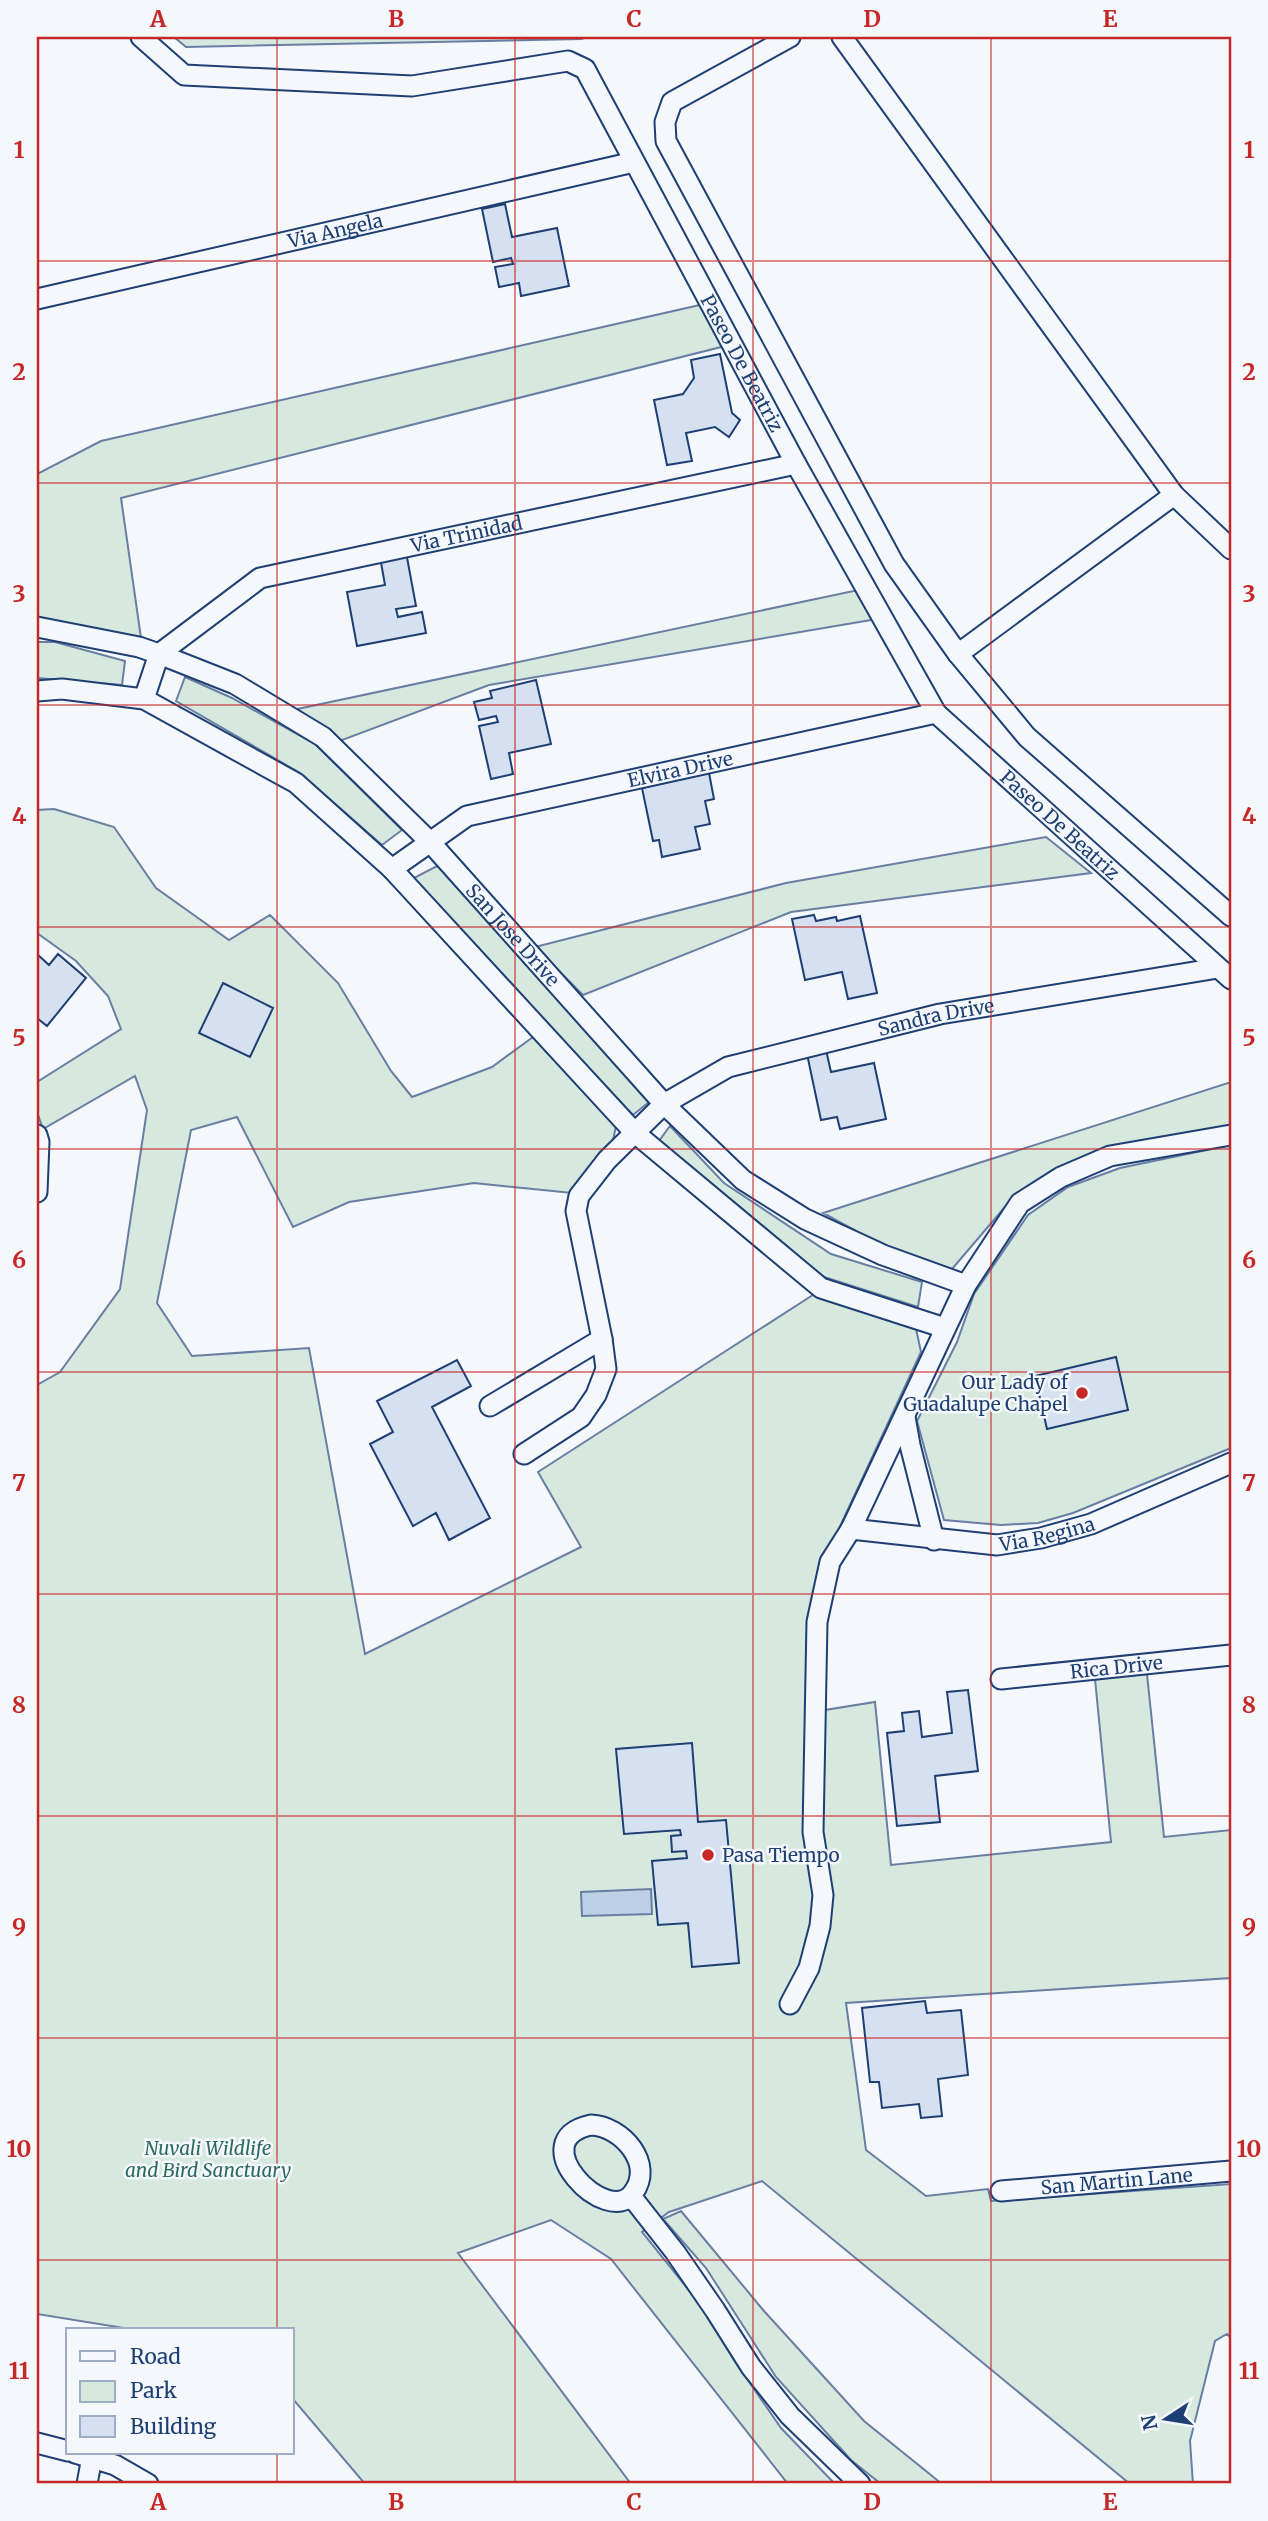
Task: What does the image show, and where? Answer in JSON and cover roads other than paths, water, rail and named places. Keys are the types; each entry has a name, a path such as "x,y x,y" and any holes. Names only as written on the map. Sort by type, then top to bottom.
{"street":[{"name":"Paseo De Beatriz","path":"141,37 184,75 412,86 568,61 585,69 796,464 936,713 1225,973"},
{"path":"790,37 672,102 665,122 666,141 894,564 958,654 1027,737 1231,916"},
{"path":"842,37 1174,495 1231,549"},
{"name":"Via Angela","path":"37,299 634,162"},
{"name":"Via Trinidad","path":"159,654 260,578 796,464"},
{"path":"958,654 1174,495"},
{"name":"San Jose Drive","path":"37,627 139,647 159,654 235,684 323,737 430,842 664,1104 743,1180 805,1219 883,1255 966,1285"},
{"path":"144,699 159,654"},
{"path":"37,691 62,689 144,699 296,783 392,869 635,1133 821,1288 945,1328"},
{"name":"Elvira Drive","path":"392,869 467,816 936,713"},
{"name":"Sandra Drive","path":"524,1454 581,1417 596,1395 606,1369 576,1211 579,1196 607,1160 664,1104 727,1067 940,1014 1225,973"},
{"path":"37,1135 37,1192"},
{"path":"790,2004 808,1969 820,1926 823,1895 813,1832 817,1622 830,1562 850,1530 966,1285 1020,1203 1061,1177 1110,1156 1231,1135"},
{"path":"490,1406 602,1339"},
{"path":"905,1417 934,1540"},
{"name":"Via Regina","path":"850,1530 997,1545 1041,1538 1091,1524 1231,1463"},
{"name":"Rica Drive","path":"1002,1679 1231,1655"},
{"name":"San Martin Lane","path":"1001,2191 1231,2171"},
{"path":"631,2196 715,2310 751,2367 790,2416 860,2484"},
{"path":"37,2443 66,2450"},
{"path":"84,2455 113,2475 148,2484"},
{"path":"84,2455 87,2484"}],"water":[{"path":"651,1889 652,1914 582,1916 581,1892"}],"place":[{"name":"Our Lady of Guadalupe Chapel","path":"1082,1393"},
{"name":"Pasa Tiempo","path":"708,1855"}],"park label":[{"name":"Nuvali Wildlife and Bird Sanctuary","path":"208,2159"}]}
